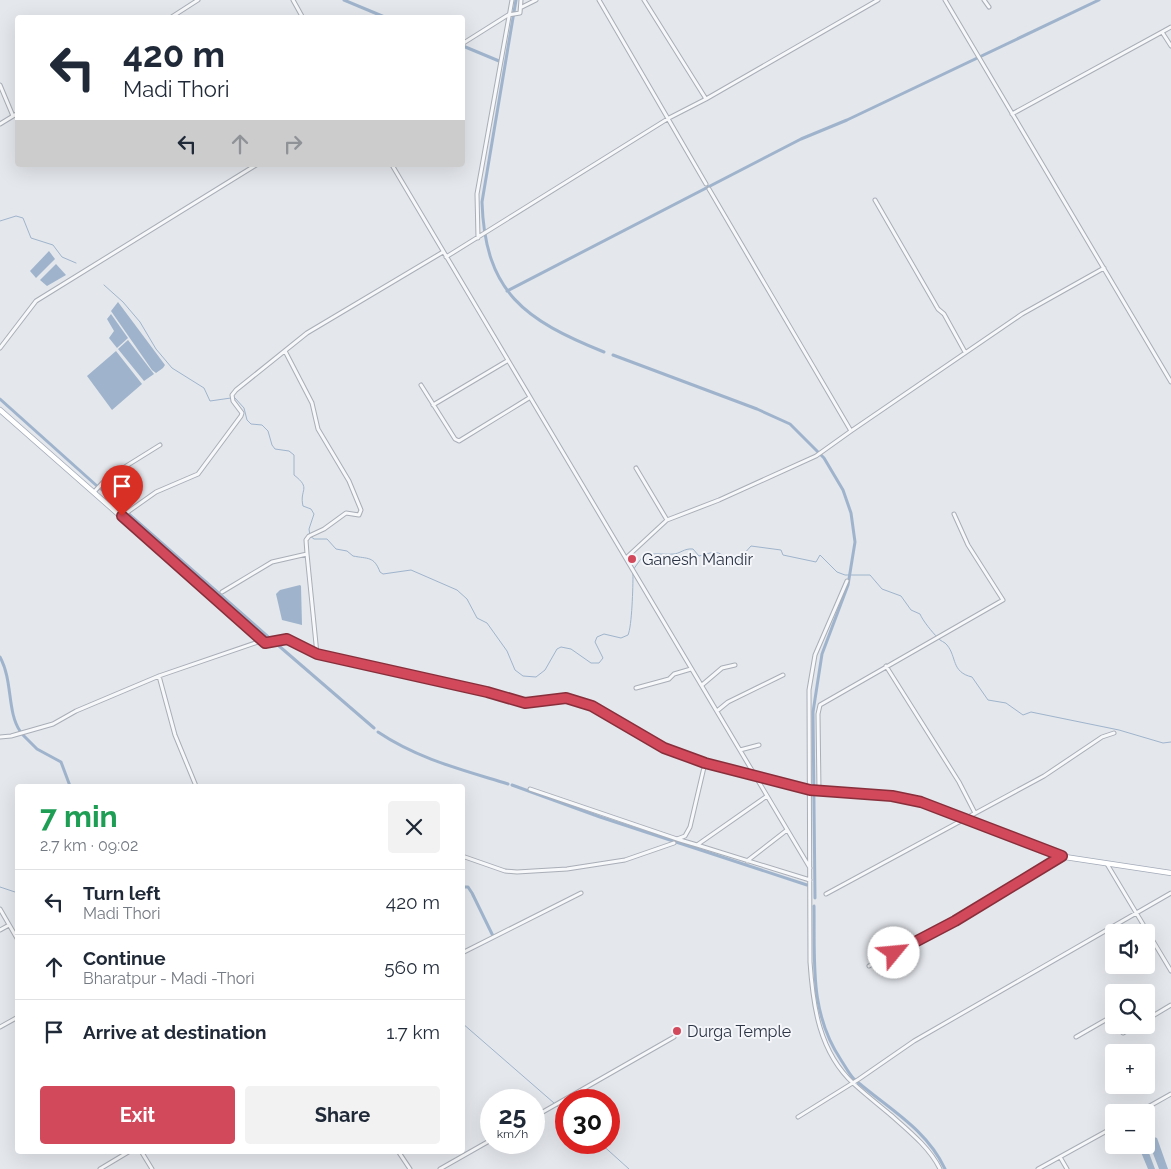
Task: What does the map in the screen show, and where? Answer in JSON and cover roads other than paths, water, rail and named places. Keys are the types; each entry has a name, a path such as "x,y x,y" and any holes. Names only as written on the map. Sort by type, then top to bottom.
{"main road":[{"path":"0,410 261,641 269,644 287,639 317,654 487,692 525,703 566,698 592,706 664,748 705,763 814,790 892,796 921,802 1062,856 1171,873"}],"street":[{"path":"175,15 198,0"},
{"path":"293,0 301,15"},
{"path":"480,238 477,194 512,0"},
{"path":"465,42 510,14 517,14 521,7 521,0"},
{"path":"521,7 536,0"},
{"path":"598,0 706,184"},
{"path":"644,0 706,99"},
{"path":"446,257 480,238 669,118 706,99 878,0"},
{"path":"946,0 1171,382"},
{"path":"984,0 989,7"},
{"path":"1012,114 1171,27"},
{"path":"1162,32 1171,46"},
{"path":"0,85 13,116 0,124"},
{"path":"0,348 36,301 91,269 253,167"},
{"path":"393,167 606,528 627,557 691,669 810,868"},
{"path":"709,189 851,431"},
{"path":"875,200 938,309 944,314 966,352"},
{"path":"122,516 156,492 198,474 241,416 242,413 233,401 232,395 285,351 307,333 443,252"},
{"path":"627,557 667,520 719,500 820,453 1022,314 1104,268"},
{"path":"285,351 312,403 318,429 348,481 360,510 359,515 342,515 324,529 309,536 306,540 317,654"},
{"path":"433,405 507,361"},
{"path":"421,385 455,439 459,441 529,398"},
{"path":"94,492 107,478 160,444"},
{"path":"636,468 667,520"},
{"path":"940,1169 936,1161 910,1132 853,1083 835,1061 816,1017 810,962 810,868 820,705 1004,598 968,545 954,514"},
{"path":"222,592 272,562 306,554"},
{"path":"814,790 809,690 811,670 829,618 847,581"},
{"path":"0,737 11,736 53,724 76,711 159,676 261,641"},
{"path":"702,685 722,668 735,664"},
{"path":"886,666 959,782 975,813"},
{"path":"636,688 691,669"},
{"path":"717,711 728,702 783,675"},
{"path":"159,676 176,735 195,784"},
{"path":"826,894 1044,776 1102,737 1114,733"},
{"path":"740,750 759,745"},
{"path":"680,840 677,840 684,836 690,827 705,763"},
{"path":"530,789 680,840 810,880"},
{"path":"696,845 767,796"},
{"path":"747,861 787,830"},
{"path":"465,857 505,871 567,869 625,860 674,843"},
{"path":"869,966 955,921 1062,856"},
{"path":"1107,864 1171,972"},
{"path":"465,951 581,893"},
{"path":"798,1117 853,1083 914,1041 1171,893"},
{"path":"0,909 15,935"},
{"path":"0,930 9,925"},
{"path":"1155,1015 1171,1005"},
{"path":"0,1027 15,1019"},
{"path":"1076,1037 1105,1020"},
{"path":"545,1111 674,1037"},
{"path":"1153,1104 1171,1094"},
{"path":"1038,1169 1105,1132"},
{"path":"440,1169 480,1146"},
{"path":"100,1169 125,1154"},
{"path":"143,1154 152,1169"},
{"path":"400,1154 410,1169"},
{"path":"1060,1157 1067,1169"}],"water":[{"path":"49,251 55,259 36,278 30,271"},
{"path":"56,264 66,275 47,286 40,280"},
{"path":"118,302 165,365 156,373 111,311"},
{"path":"111,314 128,338 117,348 109,338 114,331 107,319"},
{"path":"128,340 154,374 144,381 118,349"},
{"path":"116,351 142,384 112,410 87,376"},
{"path":"300,585 302,625 282,620 276,594 280,590"},
{"path":"1155,1137 1157,1138 1168,1169 1159,1169 1153,1154 1155,1154"},
{"path":"1142,1154 1149,1154 1155,1169 1148,1169"}],"waterway":[{"path":"344,0 380,15"},
{"path":"516,0 482,202 485,233 491,259 501,281 514,299 531,314 552,328 604,352"},
{"path":"507,291 801,139 847,120 1099,0"},
{"path":"465,47 499,61"},
{"path":"0,221 16,216 23,218 31,238 53,245 62,257 76,263"},
{"path":"104,285 123,302 140,322 156,349 172,368 204,388 210,401 231,398"},
{"path":"613,355 757,409 790,424 824,458 843,490 851,513 855,542 848,585 822,654 813,712 815,898"},
{"path":"235,398 244,408 247,420 251,424 262,425 268,431 275,449 289,451 294,455 294,475 304,486 303,506 311,509 314,514 309,529 310,536 314,539 327,539 336,549 347,551 353,556 370,559 383,574 411,570 457,590 467,599 477,618 487,623 507,651 515,670 523,676 536,677 545,670 557,649 561,647 571,649 591,663 599,663 603,658 595,642 597,637 604,634 621,638 628,635 633,574"},
{"path":"0,399 97,486"},
{"path":"99,487 125,511"},
{"path":"128,513 273,641"},
{"path":"633,570 643,556 676,554 690,549 693,549 699,556 714,552 720,554 730,565 734,565 751,546 781,550 783,555 816,562 820,555 837,572 845,575 870,575 882,589 901,596 911,610 920,614 933,633 947,645 957,668 965,675 972,677 988,700 1006,703 1023,715 1031,712 1119,730 1163,743 1171,742"},
{"path":"279,646 374,728"},
{"path":"0,657 7,676 13,715 20,731"},
{"path":"378,732 425,757 508,784"},
{"path":"23,735 37,749 61,762 69,784"},
{"path":"512,785 600,817 807,885"},
{"path":"0,887 15,892"},
{"path":"465,887 468,887 472,893 493,936"},
{"path":"814,906 816,986 823,1024 831,1042 852,1077 917,1130 937,1155 945,1169"},
{"path":"465,1026 554,1103"},
{"path":"612,1154 629,1169"}],"place":[{"name":"Ganesh Mandir","path":"632,559"},
{"name":"Durga Temple","path":"677,1031"}]}
